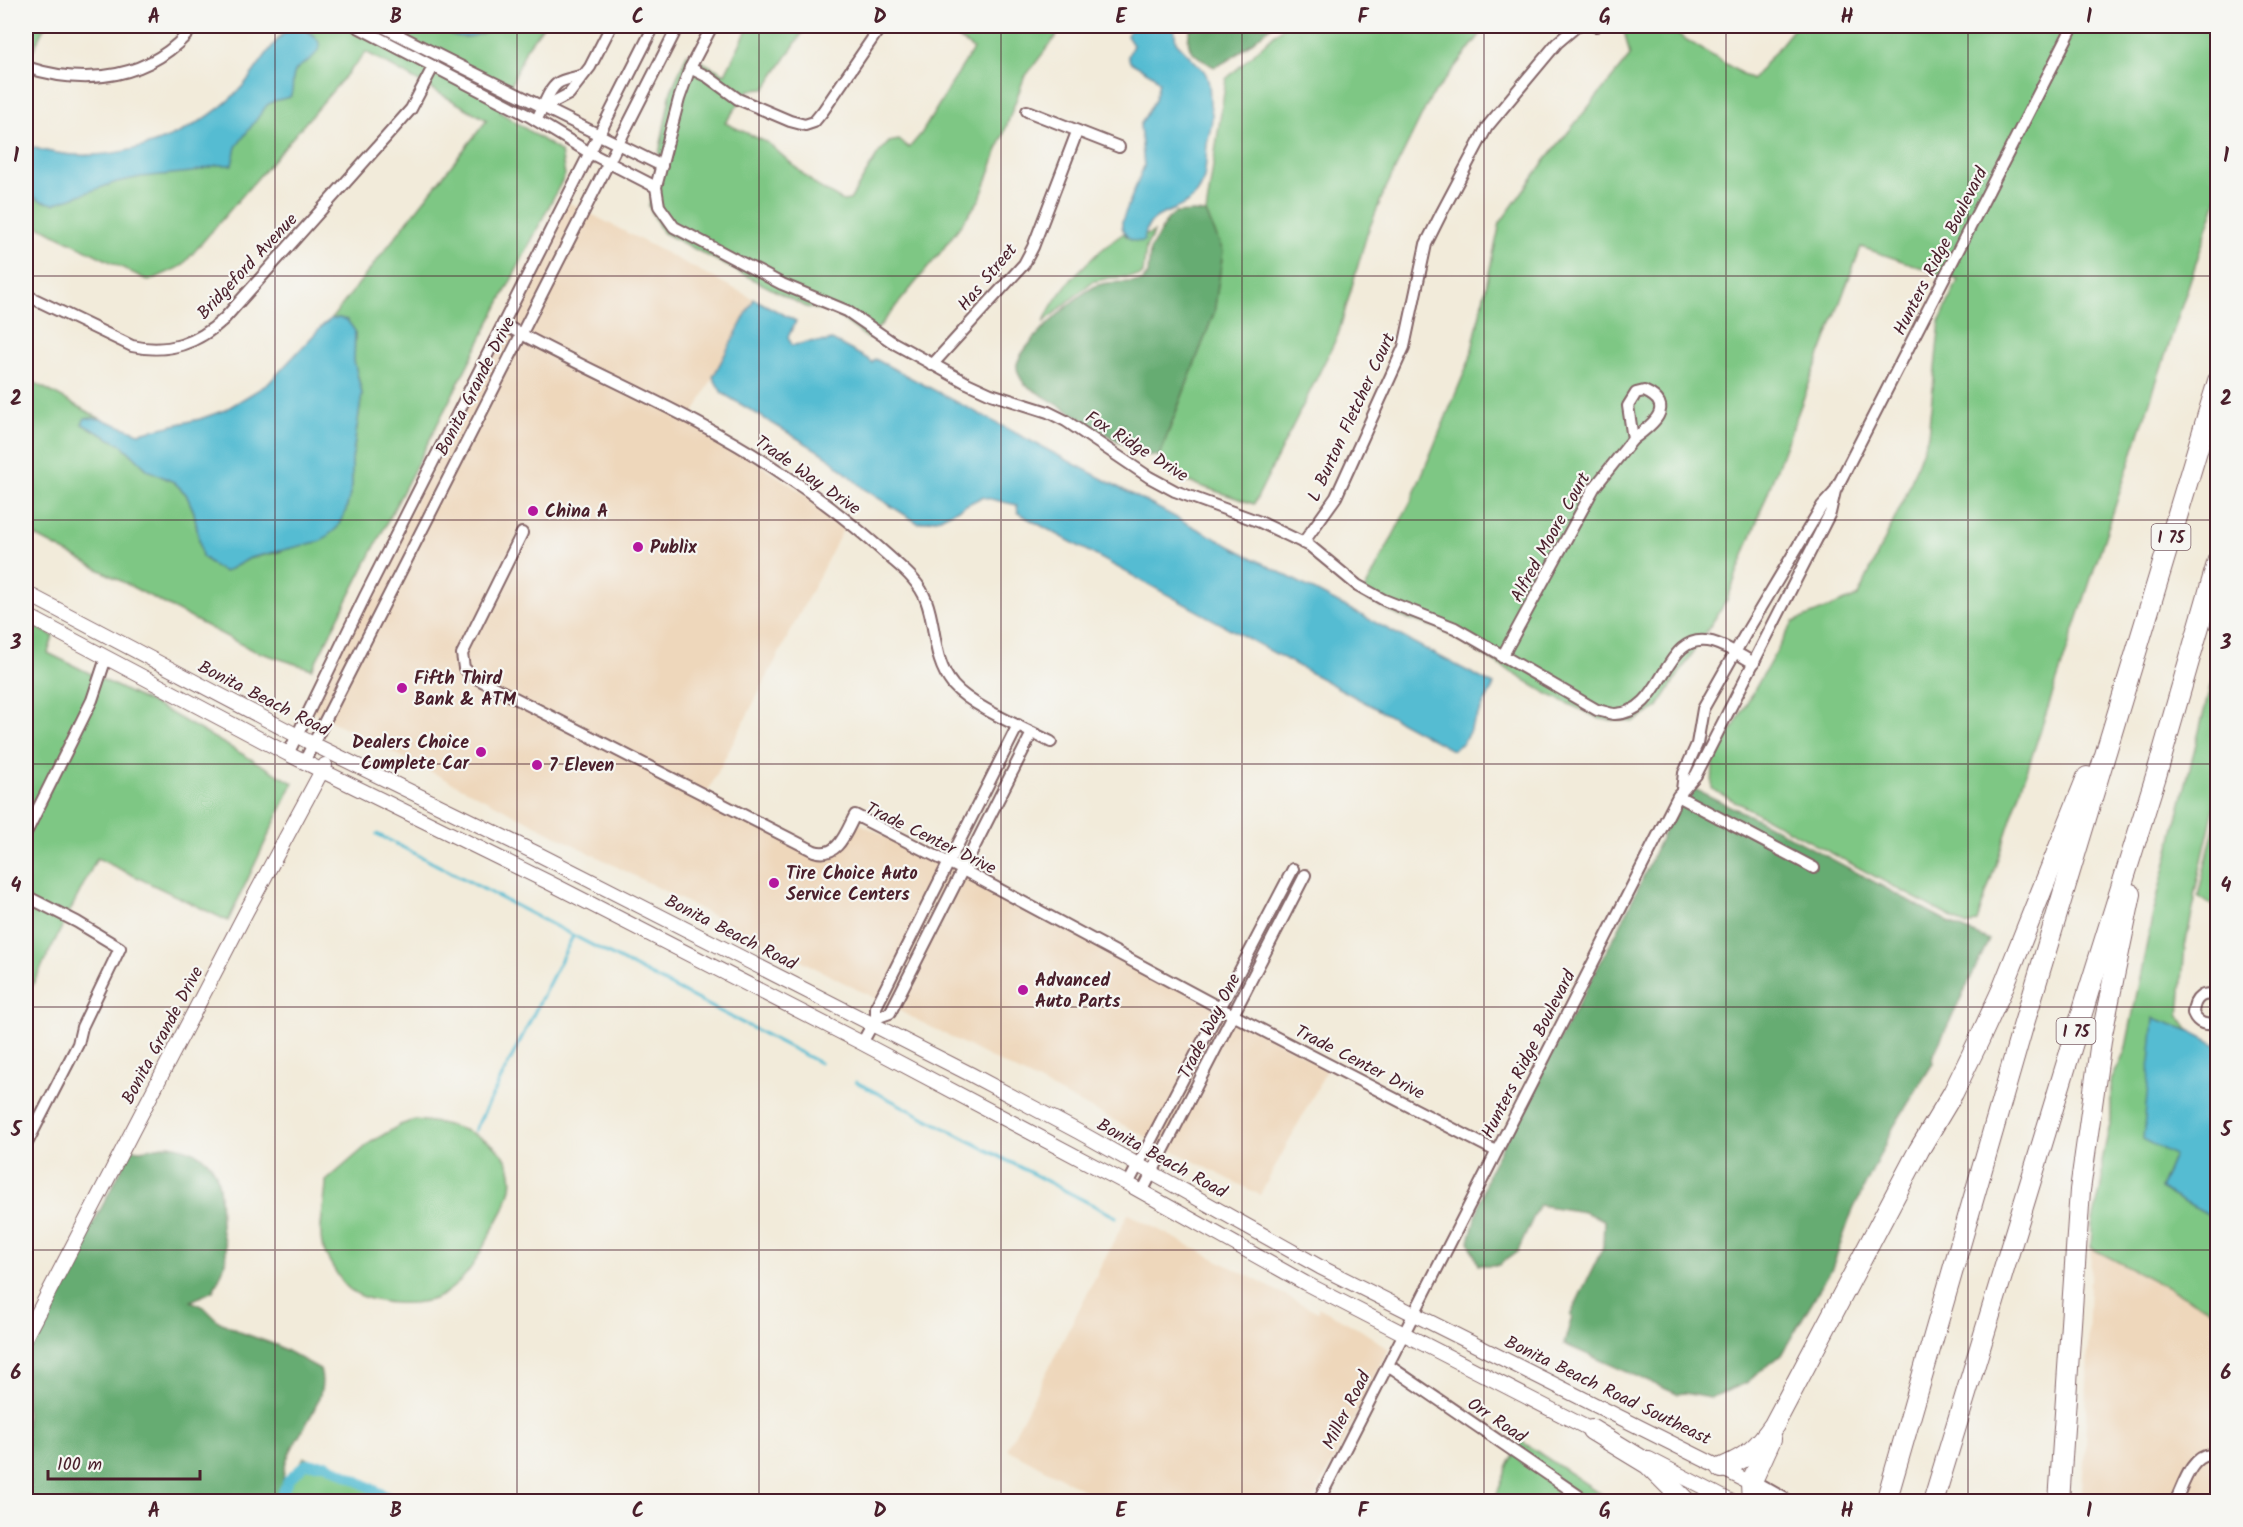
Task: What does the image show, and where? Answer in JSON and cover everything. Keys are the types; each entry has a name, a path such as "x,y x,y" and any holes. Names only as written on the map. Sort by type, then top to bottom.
{"highway":[{"name":"I 75","path":"1886,1502 2019,1042 2217,381"},
{"name":"I 75","path":"1933,1502 2156,776 2217,560"},
{"path":"1722,1468 1740,1461 1752,1452 1774,1425 1919,1150 1953,1094 2002,990 2096,754 2125,692"},
{"path":"2059,1502 2076,1233 2090,1109 2109,994 2156,776"},
{"path":"1774,1425 1770,1444 1752,1495 1774,1502"},
{"path":"1592,1430 1648,1464 1686,1502"}],"main road":[{"name":"Bonita Beach Road Southeast","path":"1752,1495 1785,1502"}],"street":[{"path":"26,67 59,76 83,78 116,75 151,62 177,44 194,26"},
{"path":"356,26 536,120 590,153 656,188 679,99 690,68 712,26"},
{"path":"381,26 662,166"},
{"path":"536,120 544,107 548,94 558,83 580,76 590,67 611,26"},
{"name":"Bonita Grande Drive","path":"288,754 365,596 654,26"},
{"name":"Bonita Grande Drive","path":"304,762 678,26"},
{"path":"690,68 708,77 738,99 805,125 814,122 823,111 881,26"},
{"name":"L Burton Fletcher Court","path":"1303,543 1336,497 1404,347 1426,244 1448,201 1487,128 1557,43 1577,26"},
{"name":"Hunters Ridge Boulevard","path":"1680,793 1684,773 1697,744 1703,709 1821,507 1835,491 2073,26"},
{"name":"Bridgeford Avenue","path":"26,295 132,346 146,349 172,348 201,338 224,319 411,109 433,67"},
{"path":"1027,111 1119,147"},
{"name":"Has Street","path":"932,365 1024,264 1033,247 1077,132"},
{"name":"Fox Ridge Drive","path":"656,188 659,206 674,227 782,284 847,311 932,365 991,394 1048,412 1066,421 1149,477 1175,491 1260,522 1303,543 1334,564 1357,585 1384,600 1442,621 1597,710 1616,714 1631,710 1643,703 1654,692 1668,664 1687,646 1710,642 1754,663"},
{"name":"Trade Way Drive","path":"503,324 692,420 779,471 815,496 894,561 914,581 925,598 937,656 953,685 963,695 1051,742"},
{"name":"Alfred Moore Court","path":"1502,657 1594,488 1633,439"},
{"name":"Hunters Ridge Boulevard","path":"1404,1334 1680,793 1696,775 1754,663 1830,513 1835,491"},
{"name":"Trade Center Drive","path":"522,533 462,654 462,662 467,673 814,851 826,853 838,847 855,815 1496,1151"},
{"name":"Bonita Beach Road","path":"26,593 314,744 874,1022 1021,1100 1293,1252 1413,1315"},
{"name":"Bonita Beach Road","path":"26,615 288,754 862,1043 1404,1334"},
{"path":"26,833 92,700 106,658"},
{"path":"862,1043 874,1022 876,1007 1018,725"},
{"path":"874,1022 890,1013 1032,732"},
{"name":"Bonita Grande Drive","path":"26,1336 30,1316 332,753"},
{"path":"1680,793 1814,868"},
{"name":"Trade Way One","path":"1128,1184 1293,869"},
{"name":"Trade Way One","path":"1142,1192 1305,875"},
{"path":"26,896 77,922 120,948 82,1028 78,1044 26,1145"},
{"path":"2217,997 2210,993 2202,995 2196,999 2193,1013 2196,1020 2204,1025 2217,1024"},
{"name":"Bonita Beach Road Southeast","path":"1413,1315 1722,1468 1752,1495"},
{"path":"1404,1334 1732,1502"},
{"name":"Miller Road","path":"1318,1502 1404,1334"},
{"name":"Orr Road","path":"1388,1365 1588,1502"},
{"path":"2175,1502 2198,1459 2204,1455 2210,1455"}],"shaded area":[{"path":"568,202 754,299 691,419 847,522 706,795 796,839 825,850 846,830 861,824 959,871 1328,1068 1260,1195 310,710"},
{"path":"1128,1214 1318,1312 1318,1307 1361,1330 1389,1349 1313,1501 1104,1501 1007,1449"},
{"path":"2091,1248 2217,1313 2218,1501 2081,1502"}],"green space":[{"path":"26,26 45,26 30,56 26,54"},
{"path":"289,26 543,26 526,49 500,112 561,152 565,175 312,669 252,650 26,531 26,378 101,419 92,418 82,424 122,445 148,470 174,482 186,494 194,512 202,556 225,572 250,558 279,552 337,528 346,510 352,486 352,460 362,394 354,361 355,331 339,318 331,319 487,120 366,52 182,266 149,281 26,220 26,145 51,152 104,155 156,143 181,132 225,104 252,75"},
{"path":"749,26 807,26 765,89 749,90 725,123 768,143 817,186 843,201 850,200 878,154 889,142 899,140 909,148 921,134 973,49 941,26 1064,26 1024,78 980,199 940,253 869,339 834,313 806,307 662,232 649,206 671,91 687,54 725,74"},
{"path":"1192,26 1272,26 1237,54 1214,67 1196,55 1189,46"},
{"path":"1284,26 1487,26 1430,99 1384,192 1367,234 1338,335 1254,504 1171,476 1159,457 1214,313 1223,251 1206,213 1226,79"},
{"path":"1623,26 1664,26 1752,80 1796,26 2217,26 2217,200 1977,921 1967,926 1712,789 1713,763 1793,622 1858,596 1906,495 1928,435 1940,321 1958,280 1861,247 1727,600 1657,708 1633,722 1600,719 1546,693 1438,628 1399,616 1361,597 1411,501 1470,359 1500,223 1543,163 1630,56"},
{"path":"1175,213 1206,213 1223,251 1214,313 1159,456 1146,455 1025,385 1018,373 1017,364 1038,334 1084,293 1098,285 1142,281 1148,274 1150,250 1167,220"},
{"path":"1154,232 1146,248 1143,273 1140,276 1109,278 1092,282 1044,322 1057,297 1078,272 1102,250 1124,233 1126,236 1146,235"},
{"path":"26,622 53,636 48,653 167,711 293,783 228,921 97,858 32,986 26,983"},
{"path":"2217,660 2217,795 2185,946 2179,1016 2190,1031 2154,1019 2174,1155 2160,1189 2217,1220 2217,1313 2091,1248 2092,1225 2102,1182 2102,1161 2111,1119 2111,1081 2125,1052 2152,918"},
{"path":"1688,786 1761,821 1956,926 1989,940 1932,1058 1933,1063 1894,1126 1852,1212 1832,1268 1781,1355 1746,1383 1710,1398 1685,1393 1677,1394 1564,1344 1572,1317 1570,1316 1603,1247 1604,1220 1584,1212 1539,1205 1518,1251 1499,1265 1478,1265 1469,1241 1489,1171 1620,926"},
{"path":"2217,815 2217,909 2198,896"},
{"path":"415,1120 463,1130 494,1146 504,1157 511,1171 510,1194 476,1260 452,1288 434,1299 422,1302 381,1301 357,1294 348,1288 329,1261 322,1245 321,1229 326,1181 371,1142 400,1125"},
{"path":"169,1145 186,1149 208,1162 218,1182 220,1195 221,1230 226,1250 224,1268 213,1291 191,1301 205,1308 218,1321 276,1345 320,1369 321,1392 285,1464 281,1501 26,1501 26,1347 41,1317 44,1318 132,1149 140,1150"},
{"path":"1521,1441 1603,1495 1608,1501 1500,1502 1496,1496"},
{"path":"304,1457 392,1501 281,1501"}],"water":[{"path":"295,26 313,35 317,39 319,49 296,70 290,97 267,105 236,147 232,165 217,165 192,172 117,182 54,204 41,201 26,193 26,145 54,153 83,155 112,153 142,147 170,137 221,107 242,87 282,35"},
{"path":"435,26 500,26 475,36 460,37 444,32"},
{"path":"1131,26 1174,26 1176,42 1205,72 1209,84 1212,115 1205,173 1198,192 1186,204 1163,214 1150,223 1144,241 1139,242 1125,234 1122,221 1144,166 1140,125 1155,100 1159,82 1153,75 1130,62 1128,56 1133,45 1127,36"},
{"path":"754,299 796,321 788,337 792,345 832,340 872,363 875,359 1494,685 1463,743 1452,750 1018,513 1017,505 982,497 940,518 918,523 864,489 827,456 722,393 713,377"},
{"path":"331,319 347,320 355,331 354,361 362,394 352,460 352,486 346,510 337,528 321,541 250,558 225,572 202,556 194,512 186,494 174,482 148,470 122,445 82,424 85,418 101,419 139,433 200,419 225,410 268,384 323,325"},
{"path":"2154,1018 2190,1031 2217,1045 2217,1220 2160,1189 2174,1155 2143,1139"}],"waterway":[{"path":"377,834 820,1063"},
{"path":"475,1130 573,936"},
{"path":"856,1082 1116,1217"},
{"path":"278,1502 289,1479 306,1464 326,1464 397,1502"}],"place":[{"name":"China A","path":"533,511"},
{"name":"Publix","path":"638,547"},
{"name":"Fifth Third Bank & ATM","path":"402,688"},
{"name":"Dealers Choice Complete Car","path":"481,752"},
{"name":"7 Eleven","path":"537,765"},
{"name":"Tire Choice Auto Service Centers","path":"774,883"},
{"name":"Advanced Auto Parts","path":"1023,990"}]}
